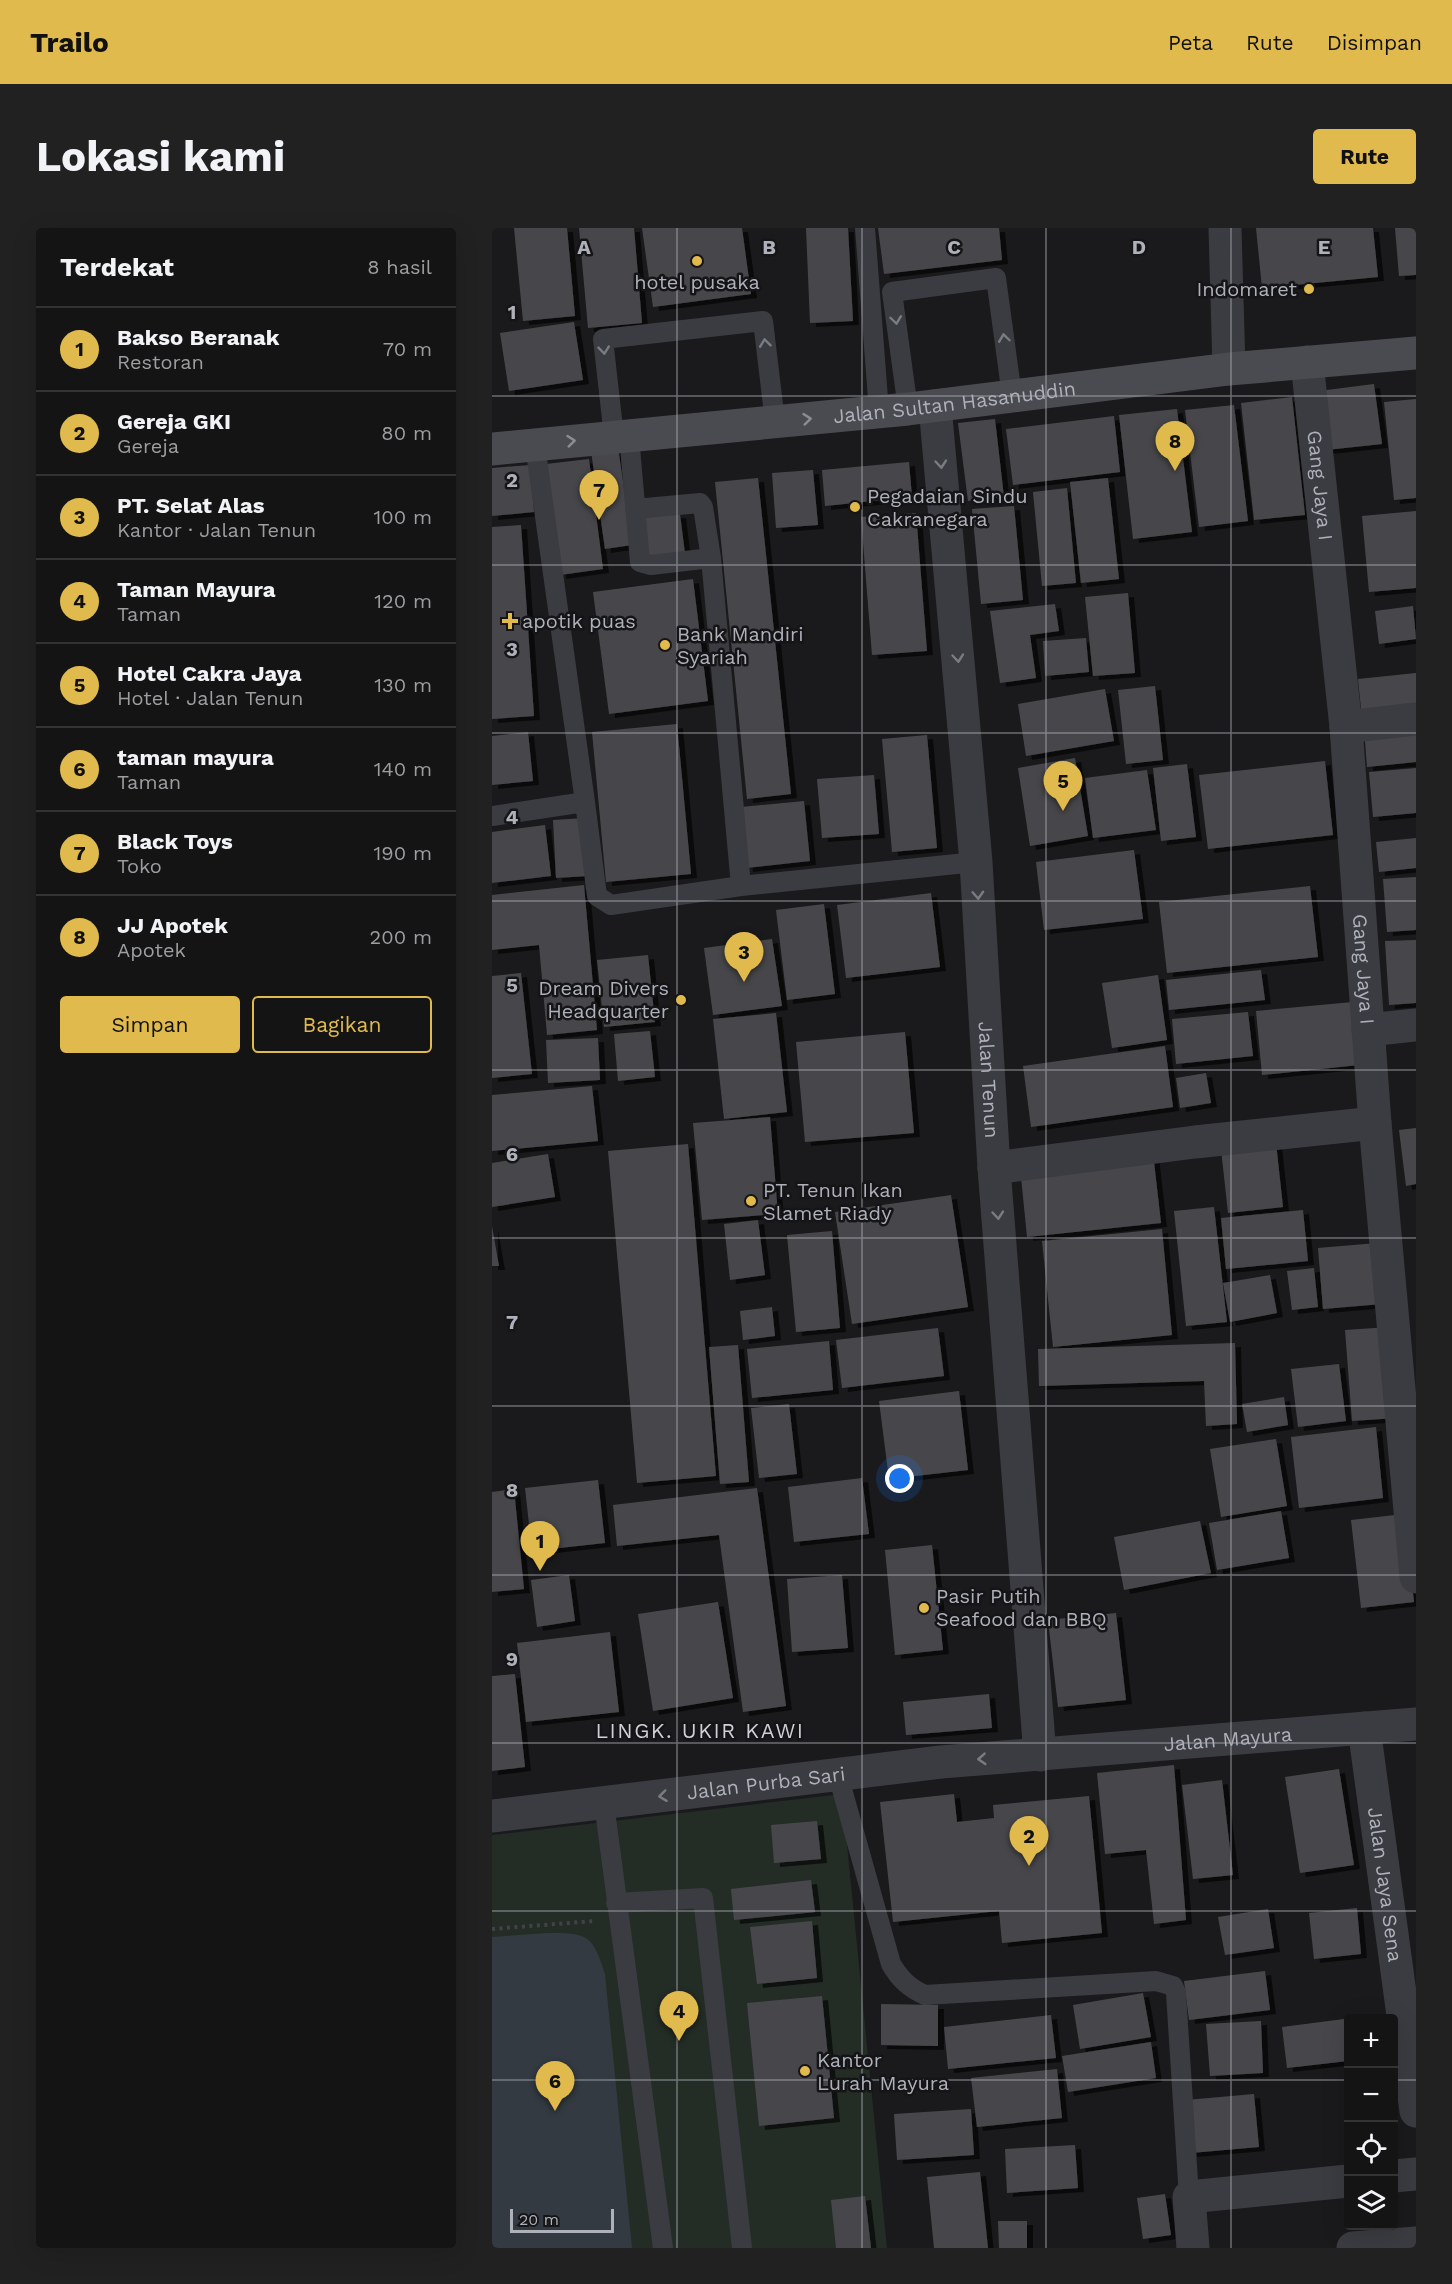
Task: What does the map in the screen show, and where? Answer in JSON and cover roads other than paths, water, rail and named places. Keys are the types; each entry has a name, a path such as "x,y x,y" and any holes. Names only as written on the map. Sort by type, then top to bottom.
{"main road":[{"name":"Jalan Sultan Hasanuddin","path":"492,449 907,409 1229,369 1416,353"}],"street":[{"path":"1225,228 1229,369"},
{"name":"Gang Jaya I","path":"1306,362 1346,727 1375,1124 1416,1577"},
{"name":"Jalan Tenun","path":"907,409 976,862 994,1168 1040,1755"},
{"path":"1346,727 1416,719"},
{"path":"1368,1030 1416,1025"},
{"path":"994,1168 1195,1142 1375,1124"},
{"name":"Jalan Mayura","path":"1040,1755 1416,1725"},
{"name":"Jalan Jaya Sena","path":"1364,1728 1416,2111"},
{"name":"Jalan Purba Sari","path":"492,1816 941,1762 1040,1755"},
{"path":"1398,2176 1416,2174"},
{"path":"1193,2248 1189,2197 1344,2181"},
{"path":"1353,2248 1416,2243"}],"lane":[{"path":"865,228 907,409"},
{"path":"907,409 892,292 996,278 1012,396"},
{"path":"711,558 651,565 640,562 635,509 603,339 763,321 775,422"},
{"path":"535,445 597,896 602,901 611,905 741,886 976,862"},
{"path":"635,509 700,503 704,507 711,558 741,886"},
{"path":"492,816 585,802"},
{"path":"838,1775 891,1964 901,1980 916,1991 925,1995 1156,1981 1173,1986 1176,1993 1189,2197"},
{"path":"604,1803 611,1912 663,2248"},
{"path":"611,1912 703,1898 742,2248"}],"place":[{"name":"hotel pusaka","path":"697,261"},
{"name":"Indomaret","path":"1309,289"},
{"name":"JJ Apotek","path":"1175,471"},
{"name":"Pegadaian Sindu Cakranegara","path":"855,507"},
{"name":"Black Toys","path":"599,520"},
{"name":"apotik puas","path":"510,621"},
{"name":"Bank Mandiri Syariah","path":"665,645"},
{"name":"Hotel Cakra Jaya","path":"1063,811"},
{"name":"PT. Selat Alas","path":"744,982"},
{"name":"Dream Divers Headquarter","path":"681,1000"},
{"name":"PT. Tenun Ikan Slamet Riady","path":"751,1201"},
{"name":"Bakso Beranak","path":"540,1571"},
{"name":"Pasir Putih Seafood dan BBQ","path":"924,1608"},
{"name":"Gereja GKI","path":"1029,1866"},
{"name":"Taman Mayura","path":"679,2041"},
{"name":"Kantor Lurah Mayura","path":"805,2071"},
{"name":"taman mayura","path":"555,2111"}],"district":[{"name":"LINGK. UKIR KAWI","path":"700,1731"}]}
